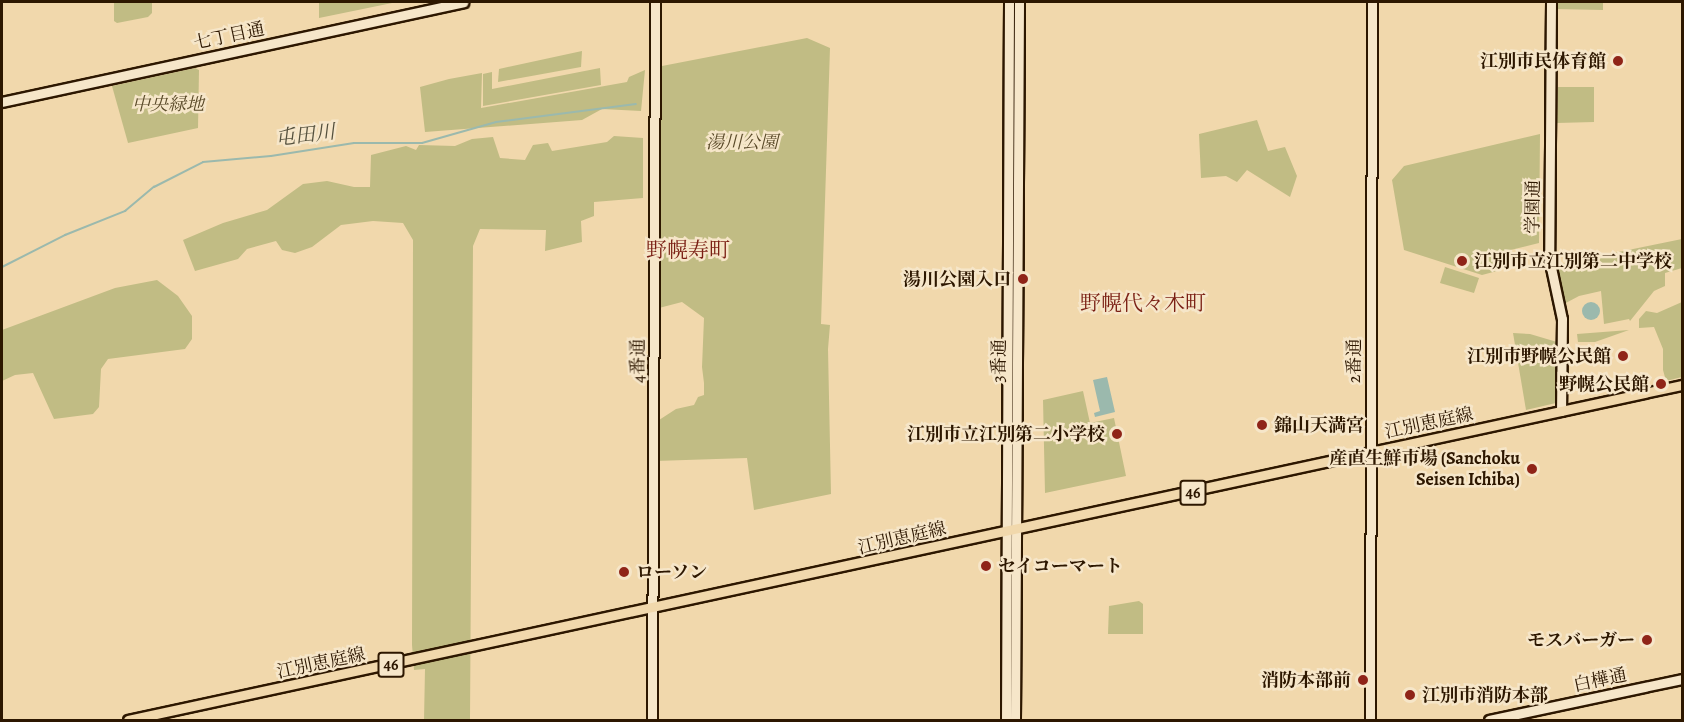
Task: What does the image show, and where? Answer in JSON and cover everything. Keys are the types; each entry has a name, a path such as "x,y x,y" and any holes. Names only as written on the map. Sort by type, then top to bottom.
{"main road":[{"name":"江別恵庭線","path":"128,720 653,609 1683,385"}],"street":[{"name":"七丁目通","path":"2,102 463,2"},
{"name":"4番通","path":"652,720 655,2"},
{"name":"3番通","path":"1009,2 1010,531 1015,720"},
{"name":"3番通","path":"1006,720 1018,2"},
{"name":"2番通","path":"1370,720 1372,2"},
{"name":"学園通","path":"1551,2 1549,258 1562,320 1561,411"},
{"name":"白樺通","path":"1489,720 1683,680"}],"green space":[{"path":"114,2 152,2 152,13 148,17 117,23 114,21"},
{"path":"319,2 397,2 319,18"},
{"path":"1554,2 1603,2 1603,10 1554,9"},
{"name":"湯川公園","path":"807,38 830,48 821,324 830,325 828,349 831,494 754,510 747,458 655,461 656,422 676,409 694,405 698,397 704,395 702,367 704,318 682,302 659,308 657,138 662,66"},
{"path":"582,51 581,67 498,82 499,69"},
{"name":"中央緑地","path":"195,68 199,70 198,128 128,143 112,86"},
{"path":"600,68 601,85 483,106 483,74 492,72 492,89"},
{"path":"645,70 641,111 602,109 582,120 425,132 420,87 482,73 481,108 627,82 629,77"},
{"path":"1558,87 1594,87 1594,122 1557,123"},
{"path":"1257,120 1268,151 1285,147 1297,176 1290,197 1247,170 1237,182 1226,176 1201,178 1199,134"},
{"path":"1540,134 1539,243 1498,253 1497,271 1482,275 1404,250 1392,180 1404,166"},
{"path":"614,136 643,138 643,198 594,202 594,216 581,221 582,242 545,251 546,230 480,229 473,246 470,720 424,720 425,669 414,670 412,645 413,240 403,223 373,221 341,225 312,247 295,253 282,250 276,241 247,249 238,259 195,271 183,240 223,223 267,210 303,184 327,181 354,187 370,187 371,155 406,146 416,150 419,145 455,146 472,139 493,137 500,158 525,160 533,145 548,143 552,151 607,142"},
{"path":"1682,239 1682,268 1665,273 1665,286 1654,291 1630,321 1629,319 1604,324 1601,291 1579,296 1562,305 1555,265"},
{"path":"1445,267 1479,278 1474,293 1440,283"},
{"path":"157,280 178,296 192,316 192,339 185,349 108,359 101,369 99,407 93,414 54,419 33,373 15,375 2,381 2,330 115,288"},
{"path":"1682,302 1682,377 1666,381 1663,370 1663,349 1654,327 1639,328 1639,319 1646,311 1657,313"},
{"path":"1629,330 1595,342 1578,342 1577,334"},
{"path":"1513,333 1530,334 1557,342 1556,403 1526,410"},
{"path":"1083,391 1090,423 1114,418 1126,476 1045,493 1043,400"},
{"path":"1139,601 1143,604 1143,634 1108,634 1109,606"}],"shaded area":[{"path":"1591,302 1597,305 1600,311 1597,317 1591,320 1585,317 1582,311 1585,305"},
{"path":"1107,377 1115,412 1095,417 1094,413 1100,411 1093,380"}],"waterway":[{"name":"屯田川","path":"2,267 65,235 125,211 154,187 203,162 271,156 354,143 422,143 496,122 636,104"}],"place":[{"name":"江別市民体育館","path":"1618,61"},
{"name":"江別市立江別第二中学校","path":"1462,261"},
{"name":"湯川公園入口","path":"1023,279"},
{"name":"江別市野幌公民館","path":"1623,356"},
{"name":"野幌公民館","path":"1661,384"},
{"name":"錦山天満宮","path":"1262,425"},
{"name":"江別市立江別第二小学校","path":"1117,434"},
{"name":"産直生鮮市場 (Sanchoku Seisen Ichiba)","path":"1532,469"},
{"name":"セイコーマート","path":"986,566"},
{"name":"ローソン","path":"624,572"},
{"name":"モスバーガー","path":"1647,640"},
{"name":"消防本部前","path":"1363,680"},
{"name":"江別市消防本部","path":"1410,695"}],"district":[{"name":"野幌寿町","path":"688,250"},
{"name":"野幌代々木町","path":"1143,303"}]}
